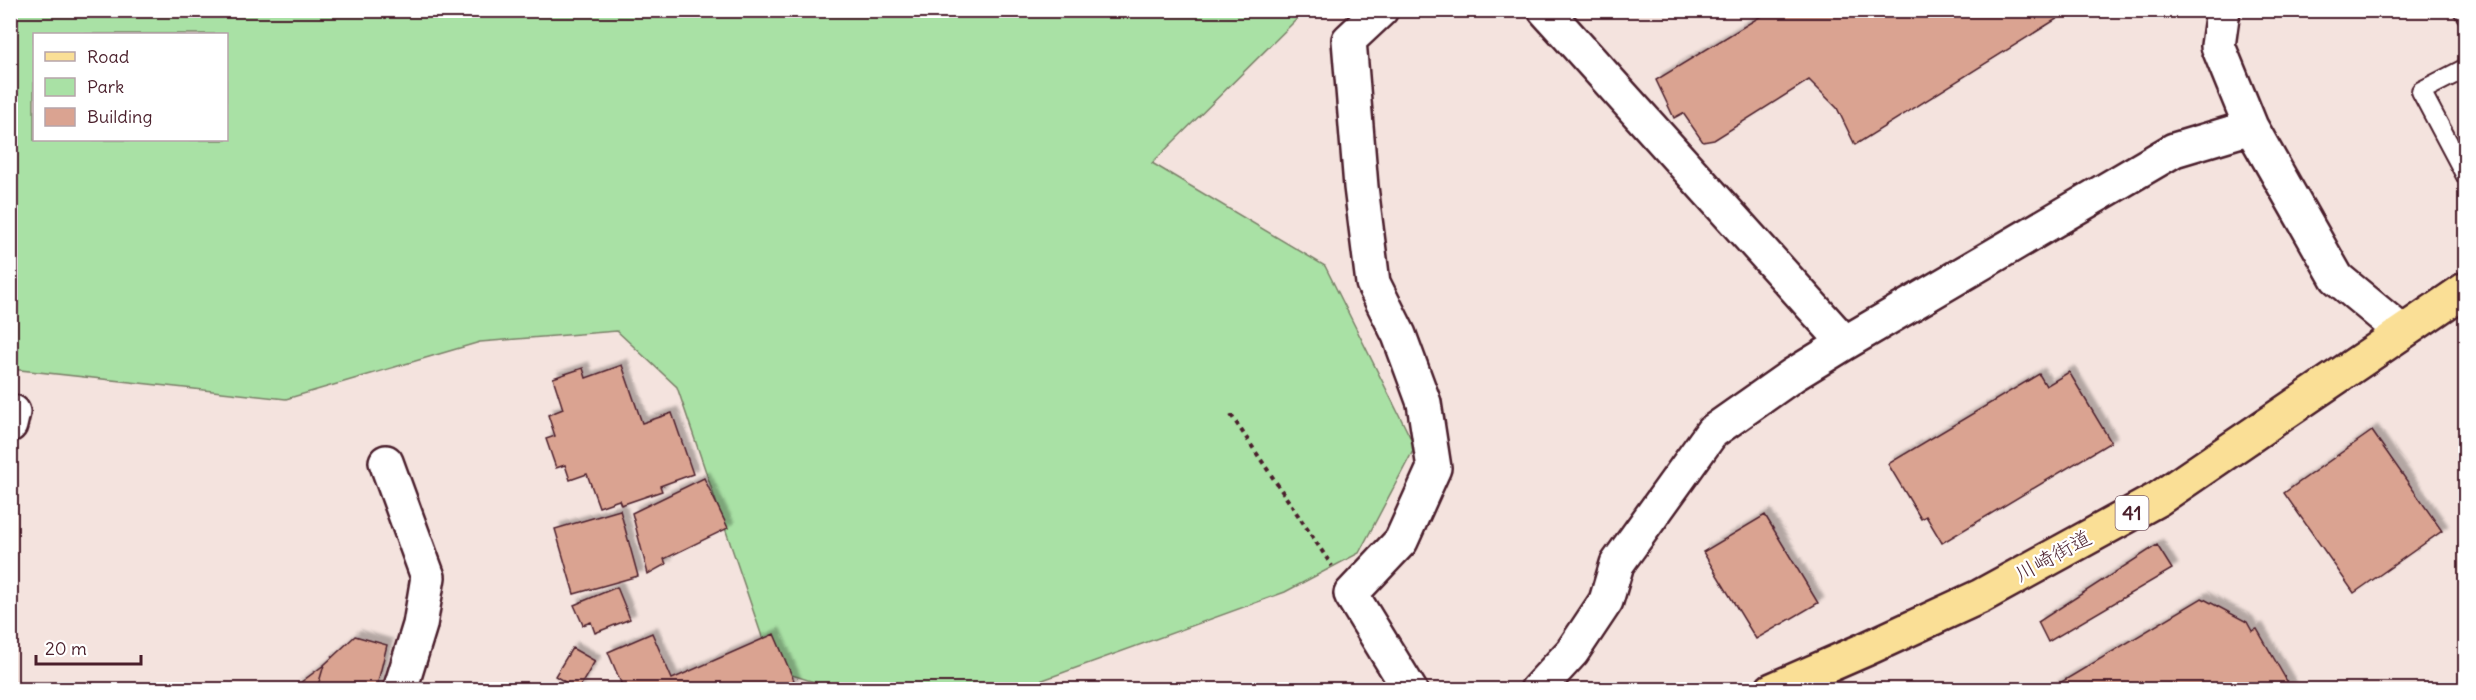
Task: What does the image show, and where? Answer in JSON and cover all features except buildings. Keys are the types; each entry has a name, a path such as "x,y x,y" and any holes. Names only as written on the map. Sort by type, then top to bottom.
{"main road":[{"name":"川崎街道","path":"1772,690 1981,596 2157,499 2466,289"}],"street":[{"path":"1381,10 1349,40 1361,187 1373,283 1399,335 1424,403 1434,468 1401,541 1351,594 1410,690"},
{"path":"1545,10 1845,343"},
{"path":"2223,10 2218,46 2251,127 2337,278 2402,332"},
{"path":"1536,690 1572,652 1606,601 1617,564 1712,432 1792,375 2174,150 2251,127"},
{"path":"386,462 428,577 420,625 400,690"}],"lane":[{"path":"2463,10 2466,15"},
{"path":"2466,68 2421,91 2466,176"}],"path":[{"path":"1231,415 1351,594"}],"green space":[{"path":"11,11 1305,11 1152,163 1325,266 1415,447 1359,553 1285,592 1018,689 836,689 773,669 677,387 617,331 480,342 286,399 11,369"}]}
